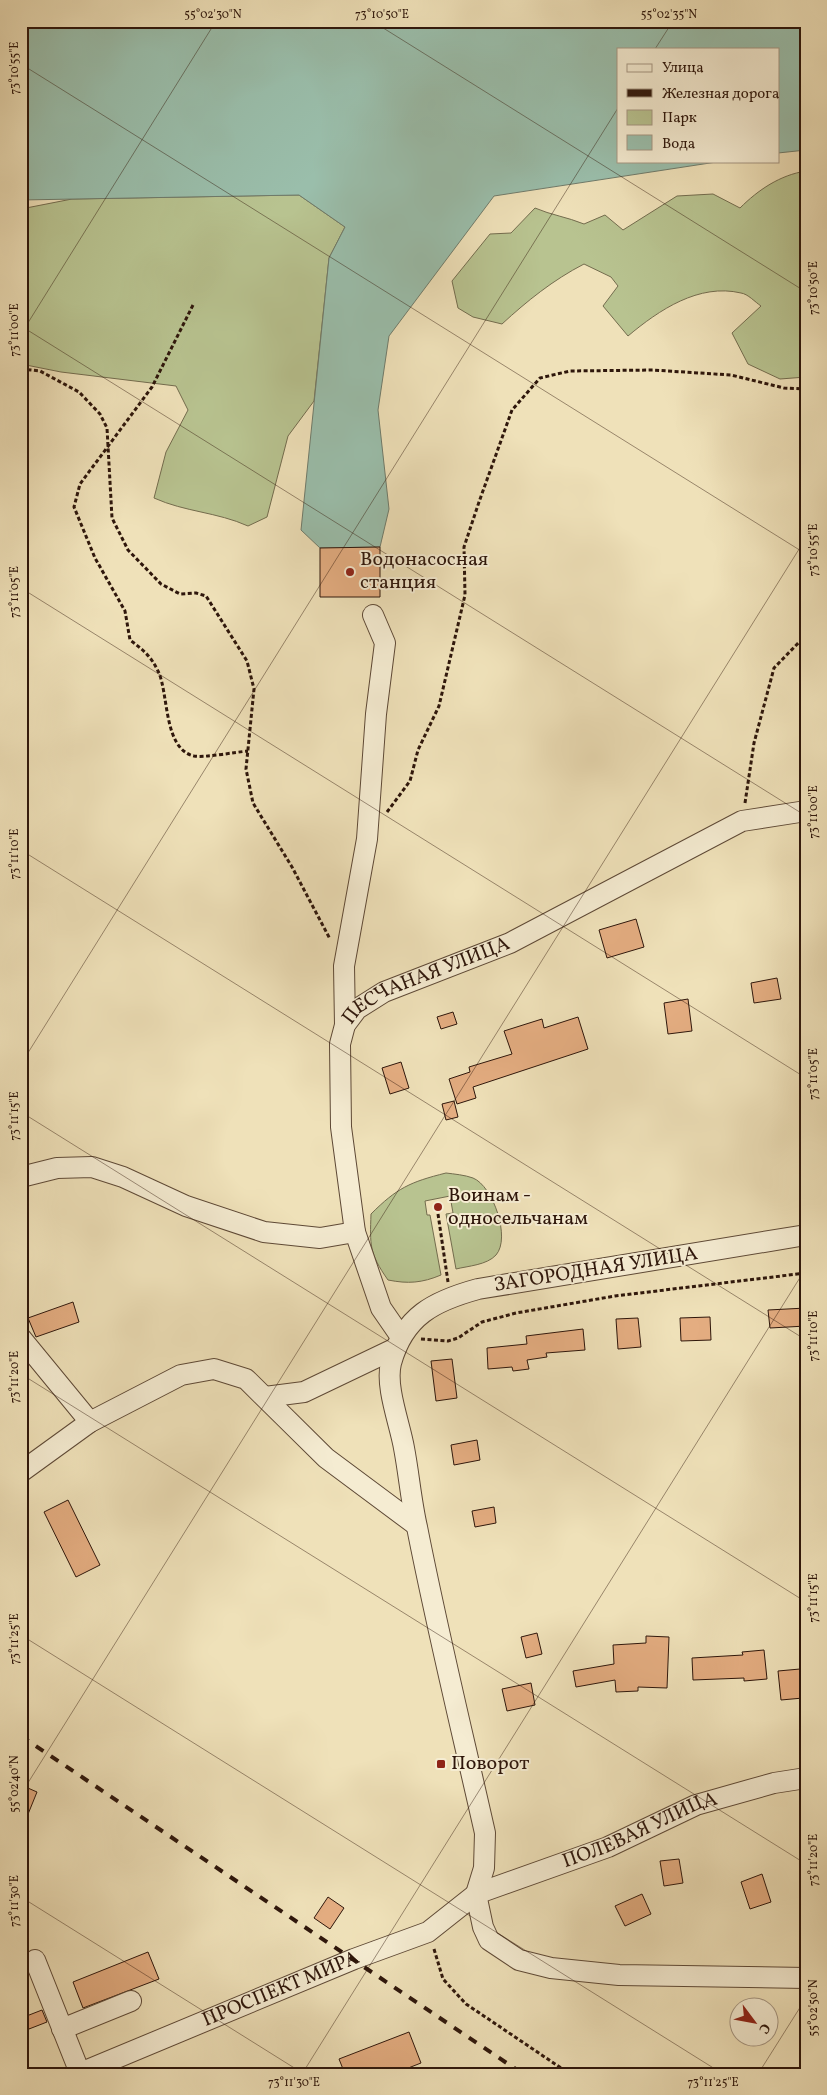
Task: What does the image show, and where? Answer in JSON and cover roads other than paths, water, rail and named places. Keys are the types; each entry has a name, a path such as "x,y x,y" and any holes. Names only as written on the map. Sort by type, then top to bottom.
{"street":[{"path":"345,1025 344,966 367,839 376,714 385,643 373,615"},
{"name":"ПЕСЧАНАЯ УЛИЦА","path":"399,1342 381,1308 355,1232 340,1127 340,1044 345,1025 357,1009 384,992 510,943 742,821 806,811"},
{"path":"21,1177 57,1168 92,1167 123,1177 186,1206 264,1232 320,1238 355,1232"},
{"name":"ЗАГОРОДНАЯ УЛИЦА","path":"399,1342 419,1316 450,1297 478,1290 806,1236"},
{"path":"21,1338 90,1422"},
{"path":"264,1397 304,1392 399,1342"},
{"path":"399,1342 390,1366 391,1385 404,1447 416,1525 485,1833 484,1868 476,1894 483,1927 489,1940 519,1960 551,1968 620,1975 806,1978"},
{"path":"21,1472 90,1422 181,1375 214,1369 246,1380 326,1458 416,1525"},
{"name":"ПОЛЕВАЯ УЛИЦА","path":"476,1894 608,1848 696,1805 774,1783 806,1778"},
{"name":"ПРОСПЕКТ МИРА","path":"79,2073 354,1959 428,1932 476,1894"},
{"path":"35,1960 79,2073"},
{"path":"62,2030 131,2001"}],"water":[{"path":"21,21 806,21 806,150 780,153 780,48 617,48 617,162 716,162 494,196 389,336 378,410 389,509 380,547 320,548 301,530 329,258 345,227 299,195 21,200"}],"railway":[{"path":"21,1736 523,2074"}],"place":[{"name":"Водонасосная станция","path":"350,572"},
{"name":"Воинам - односельчанам","path":"438,1207"},
{"name":"Поворот","path":"441,1764"}]}
